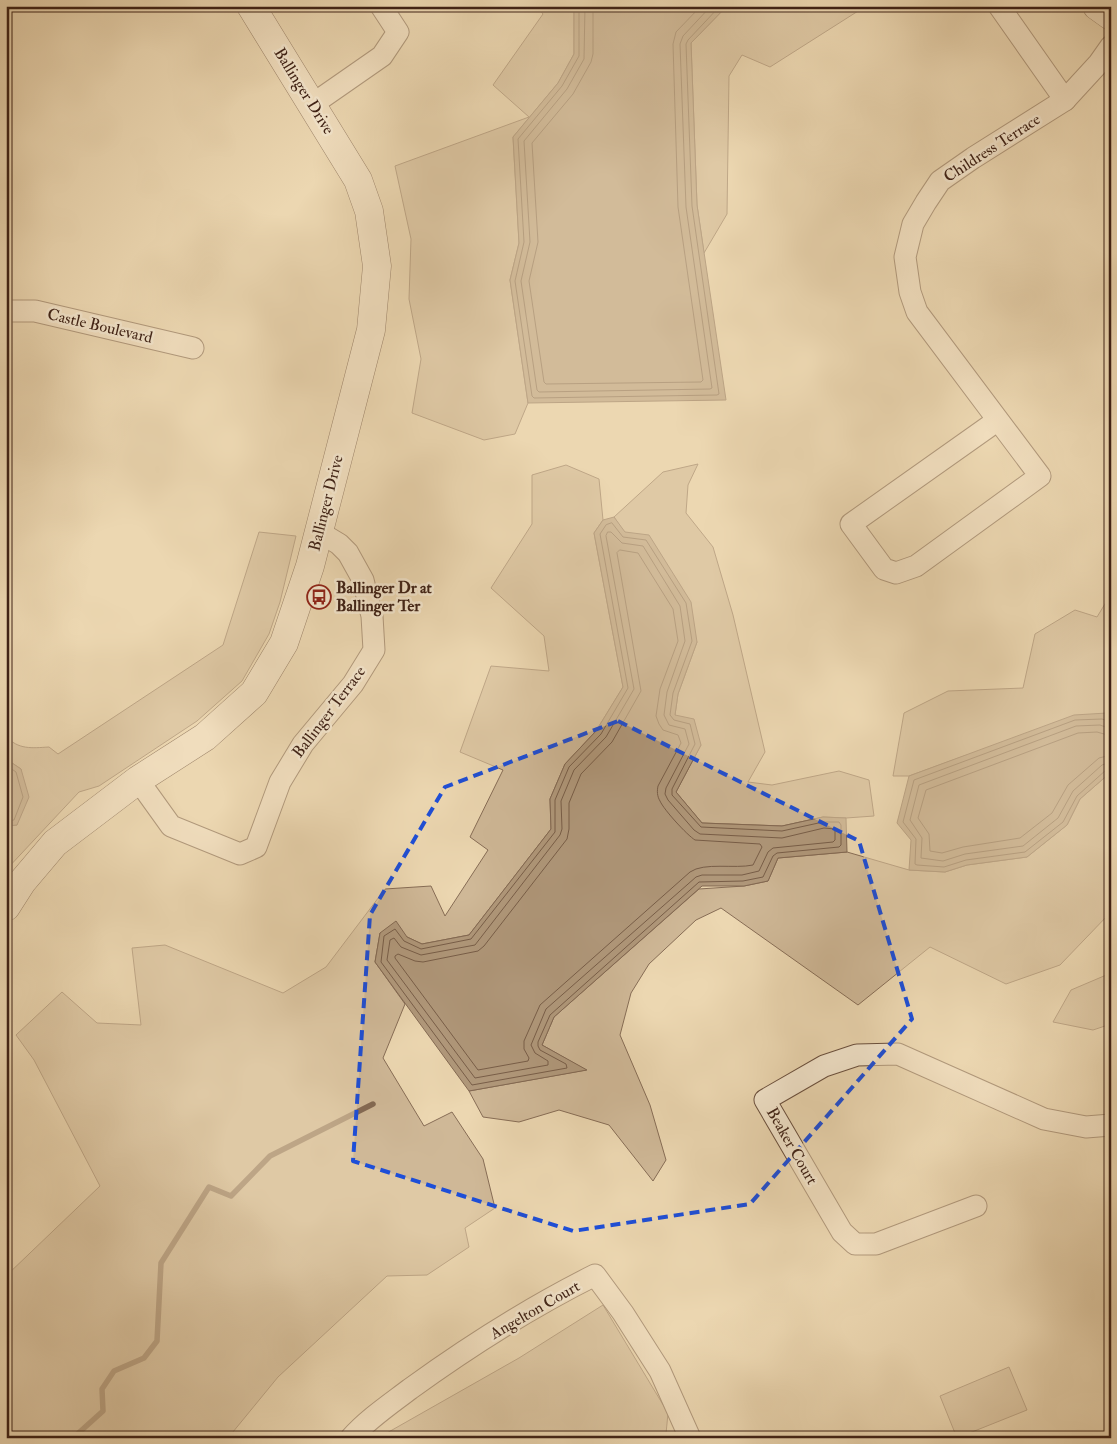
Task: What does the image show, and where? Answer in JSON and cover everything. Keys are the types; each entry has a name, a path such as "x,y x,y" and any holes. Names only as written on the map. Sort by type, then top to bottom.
{"street":[{"name":"Ballinger Drive","path":"6,907 22,882 55,843 138,780 205,737 254,692 284,643 310,566 371,330 377,266 369,211 358,180 251,6"},
{"path":"313,104 382,56 398,32 381,6"},
{"path":"999,6 1065,100"},
{"path":"1098,6 1111,16"},
{"name":"Childress Terrace","path":"998,420 851,524 884,569 896,573 916,566 1040,476 998,420 917,312 910,292 905,257 913,224 940,181 1065,100 1099,63 1111,46"},
{"name":"Castle Boulevard","path":"6,311 35,311 193,348"},
{"name":"Ballinger Terrace","path":"138,780 171,826 240,854 256,848 280,782 302,744 353,684 374,650 372,616 362,580 348,553 339,544 319,532"},
{"name":"Beaker Court","path":"976,1206 876,1244 856,1244 842,1232 765,1100 824,1066 857,1055 898,1054 1044,1119 1086,1127 1111,1124"},
{"name":"Angelton Court","path":"351,1438 364,1424 449,1360 595,1275 623,1313 660,1371 686,1437"}],"highlighted area":[{"path":"618,721 859,841 912,1019 750,1204 573,1231 353,1161 370,915 445,787"}],"shaded area":[{"path":"537,6 574,6 574,54 558,83 513,137 519,243 510,280 528,403 515,434 484,440 412,413 421,359 409,299 411,239 395,166 529,117 493,85 543,14"},
{"path":"727,6 866,6 770,67 742,55 729,76 727,214 704,253 697,205 691,43"},
{"path":"698,464 688,485 686,513 713,547 733,615 765,752 748,782 772,785 839,771 869,780 874,816 823,817 782,826 702,823 676,792 701,745 675,715 678,694 697,642 614,517 663,472"},
{"path":"566,465 599,479 603,520 594,533 623,687 596,731 565,764 550,799 551,829 469,935 422,944 407,937 380,933 375,962 405,1004 383,1058 424,1126 452,1112 483,1159 495,1208 465,1228 469,1247 427,1275 387,1276 278,1377 228,1438 6,1438 6,1276 100,1186 34,1060 16,1035 62,992 97,1023 141,1025 132,948 165,945 283,993 326,967 385,889 431,886 445,916 488,850 470,837 503,770 460,752 491,666 549,671 544,636 491,588 532,524 532,475"},
{"path":"259,532 296,536 280,602 269,634 242,681 197,721 99,786 79,792 6,870 6,826 17,825 21,769 6,759 6,736 20,746 31,748 49,747 58,754 223,645"},
{"path":"1111,594 1111,723 1107,713 964,756 909,776 893,776 904,713 948,691 1023,688 1035,634 1075,610 1097,617"},
{"path":"1111,772 1111,917 1109,914 1060,965 1006,984 930,947 858,1005 721,908 696,920 649,964 631,993 620,1035 650,1105 666,1160 653,1181 609,1125 559,1110 519,1122 483,1117 469,1091 586,1070 542,1045 554,1017 699,889 744,886 768,881 778,858 847,852 909,870 945,872 967,865 1027,857 1067,825 1080,799"},
{"path":"1111,973 1111,1024 1093,1030 1053,1022 1071,990"},
{"path":"603,1305 668,1413 666,1434 660,1438 378,1438 519,1358"},
{"path":"1009,1367 1027,1410 957,1438 940,1396"}],"water":[{"path":"574,6 727,6 691,43 697,205 726,400 528,403 510,280 519,243 513,137 558,83 574,54"},
{"path":"614,517 625,532 649,535 691,602 697,642 678,694 675,715 694,719 701,745 676,792 702,823 782,826 823,817 846,818 847,852 778,858 768,881 744,886 702,886 554,1017 542,1045 587,1070 469,1091 375,962 380,933 396,921 407,937 422,944 469,935 551,829 550,799 565,764 596,731 623,687 594,533 603,520"},
{"path":"1107,713 1111,723 1111,772 1080,799 1067,825 1027,857 967,865 945,872 909,870 911,840 897,823 909,776 1074,715"},
{"path":"6,759 21,769 29,797 17,825 6,826"}],"waterway":[{"path":"73,1438 103,1411 102,1389 114,1371 144,1358 157,1341 161,1263 209,1187 231,1196 270,1156 373,1104"}],"place":[{"name":"Ballinger Dr at Ballinger Ter","path":"319,597"}]}
